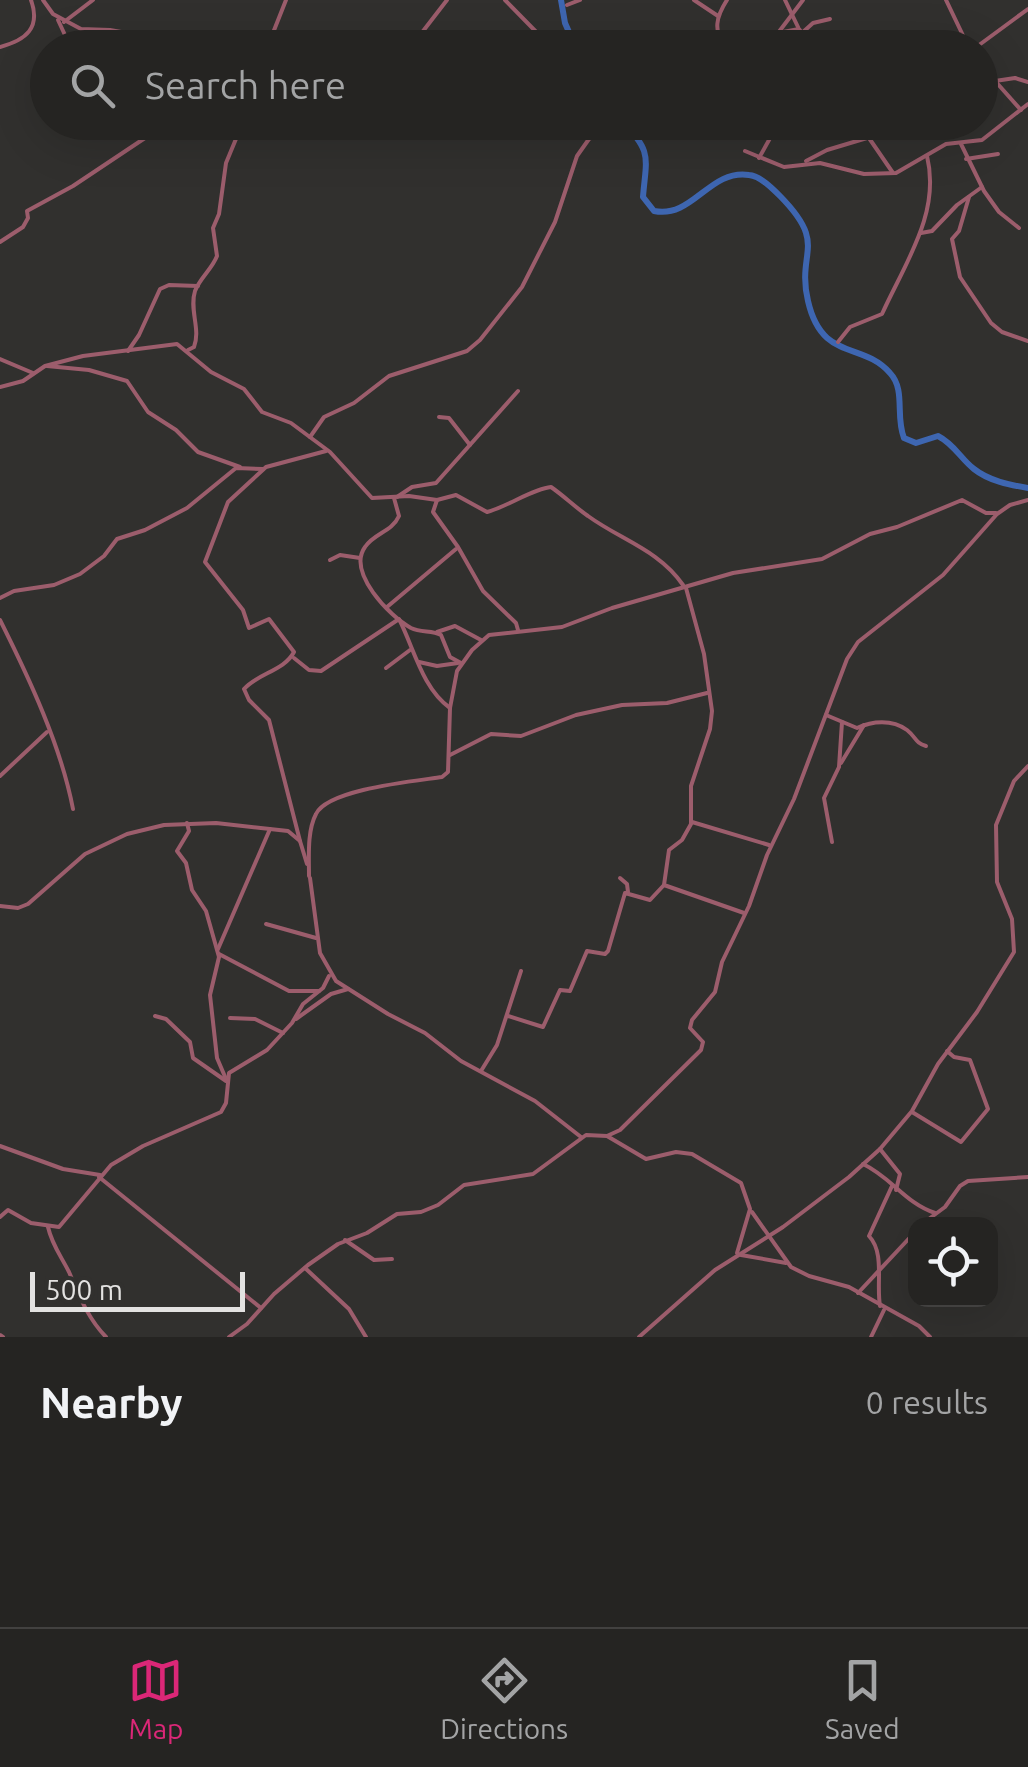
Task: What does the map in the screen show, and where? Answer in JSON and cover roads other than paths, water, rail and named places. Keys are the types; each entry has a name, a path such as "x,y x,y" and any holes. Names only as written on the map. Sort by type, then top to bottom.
{"street":[{"path":"0,47 14,44 33,25 36,14 30,0"},
{"path":"43,0 63,30"},
{"path":"64,22 93,0"},
{"path":"275,30 286,0"},
{"path":"424,30 447,0"},
{"path":"506,0 535,30"},
{"path":"567,5 580,0"},
{"path":"694,0 718,16"},
{"path":"716,30 718,16 727,0"},
{"path":"785,0 800,30"},
{"path":"781,30 802,0"},
{"path":"946,0 962,30"},
{"path":"998,30 1028,9"},
{"path":"56,16 85,30"},
{"path":"802,30 830,19"},
{"path":"998,81 1015,78 1028,82"},
{"path":"998,85 1026,118"},
{"path":"998,128 1028,104"},
{"path":"0,242 24,227 28,210 144,140"},
{"path":"185,350 196,344 194,304 198,286 217,256 213,228 226,163 235,140"},
{"path":"310,437 324,417 354,403 389,376 467,351 480,340 522,287 555,222 577,156 588,140"},
{"path":"759,158 769,140"},
{"path":"800,164 827,150 860,140"},
{"path":"868,140 893,173"},
{"path":"745,151 784,167 820,163 864,174 893,173 946,144 982,140"},
{"path":"960,144 982,188 1000,212 1019,228"},
{"path":"966,159 998,154"},
{"path":"838,342 850,327 882,314 921,233 932,185 926,156"},
{"path":"921,233 932,231 957,204 982,188"},
{"path":"968,197 952,241 960,277 996,328 1028,341"},
{"path":"128,351 160,288 198,286"},
{"path":"0,387 23,381 47,366 108,351 175,344 205,368 244,389 262,412 284,420 335,456 372,498 438,500 459,496 487,512 550,487 589,517 648,550 668,566 684,586 704,654 712,718 691,786 692,822 682,840 668,853 664,885 650,900 628,892"},
{"path":"0,360 33,373"},
{"path":"47,366 88,370 127,381 148,412 176,430 198,452 240,467 264,469"},
{"path":"395,497 412,487 436,483 518,391"},
{"path":"439,417 453,421 470,445"},
{"path":"326,451 264,469 224,508 204,564 243,610 249,628 271,620 291,646 293,657 309,670 321,671 399,619"},
{"path":"0,598 14,591 54,585 80,574 96,564 117,539 145,530 186,508 240,467"},
{"path":"395,497 400,509 396,524 372,539 360,558 365,582 413,630 437,632 447,626 459,627 481,640"},
{"path":"438,500 434,516 458,547 483,591 516,622 518,630"},
{"path":"309,876 310,846 318,809 381,787 442,777 450,768 454,680 460,663 489,635 562,627 733,573 822,559 870,534 898,527 962,500 986,513 998,513"},
{"path":"606,1136 620,1130 701,1050 703,1042 690,1025 712,1000 720,968 794,800 838,679 858,642 932,586 998,513 1028,500"},
{"path":"387,606 458,547"},
{"path":"330,560 344,554 360,558"},
{"path":"399,619 416,661 441,701 450,708"},
{"path":"0,620 30,680 67,781 72,809"},
{"path":"437,632 450,657 460,663"},
{"path":"386,668 410,650"},
{"path":"226,1080 232,1071 267,1050 303,1004 328,980 316,938 309,876 269,720 249,700 244,689 293,657"},
{"path":"416,661 437,666 460,663"},
{"path":"450,756 491,734 521,736 576,714 622,705 667,703 708,693"},
{"path":"826,715 857,728 876,721 905,729 916,742 926,746"},
{"path":"839,768 842,722"},
{"path":"832,842 825,794 864,725"},
{"path":"0,776 48,731"},
{"path":"639,1337 715,1270 830,1192 864,1164 912,1111 1015,948 1010,912 997,882 996,825 1014,781 1028,766"},
{"path":"0,906 18,908 28,904 76,859 139,830 216,822 288,831 300,841"},
{"path":"692,822 771,846"},
{"path":"1,1213 8,1210 60,1228 100,1176 138,1148 221,1112 226,1104 226,1080 217,1058 210,995 218,952 206,911 192,890 186,862 177,851 189,831 187,823"},
{"path":"218,952 270,830"},
{"path":"508,1016 542,1027 560,990 570,991 587,951 608,951 618,912 628,892 627,884 620,878"},
{"path":"664,885 744,913"},
{"path":"266,924 316,938"},
{"path":"218,952 289,991 319,991"},
{"path":"482,1072 497,1045 521,971"},
{"path":"329,973 348,989 425,1033 462,1062 535,1100 581,1137"},
{"path":"294,1020 331,994 348,989"},
{"path":"155,1016 168,1020 190,1042 192,1058 226,1080"},
{"path":"230,1018 254,1018 283,1033"},
{"path":"912,1111 961,1142 988,1110 970,1060 947,1051"},
{"path":"229,1337 305,1268 345,1240 367,1233 398,1214 438,1206 469,1183 533,1174 581,1137 592,1134 606,1136 646,1159 683,1152 703,1158 742,1183 750,1209 786,1263"},
{"path":"0,1146 63,1169 100,1176 261,1308"},
{"path":"871,1337 882,1308 878,1248 869,1236 900,1176 880,1149"},
{"path":"864,1164 918,1206 936,1213"},
{"path":"931,1217 968,1181 1028,1177"},
{"path":"736,1256 750,1209"},
{"path":"48,1227 80,1304 106,1337"},
{"path":"858,1293 908,1239"},
{"path":"345,1240 374,1260 392,1259"},
{"path":"736,1256 748,1254 786,1263 808,1276 836,1282 919,1326 930,1337"},
{"path":"305,1268 349,1309 366,1337"}],"waterway":[{"path":"561,0 568,30"},
{"path":"638,140 646,164 643,197 654,211 680,208 735,175 753,176 773,189 795,213 807,238 805,284 814,320 833,342 879,363 890,373 898,387 904,438 916,443 938,436 980,473 1028,488"}]}
